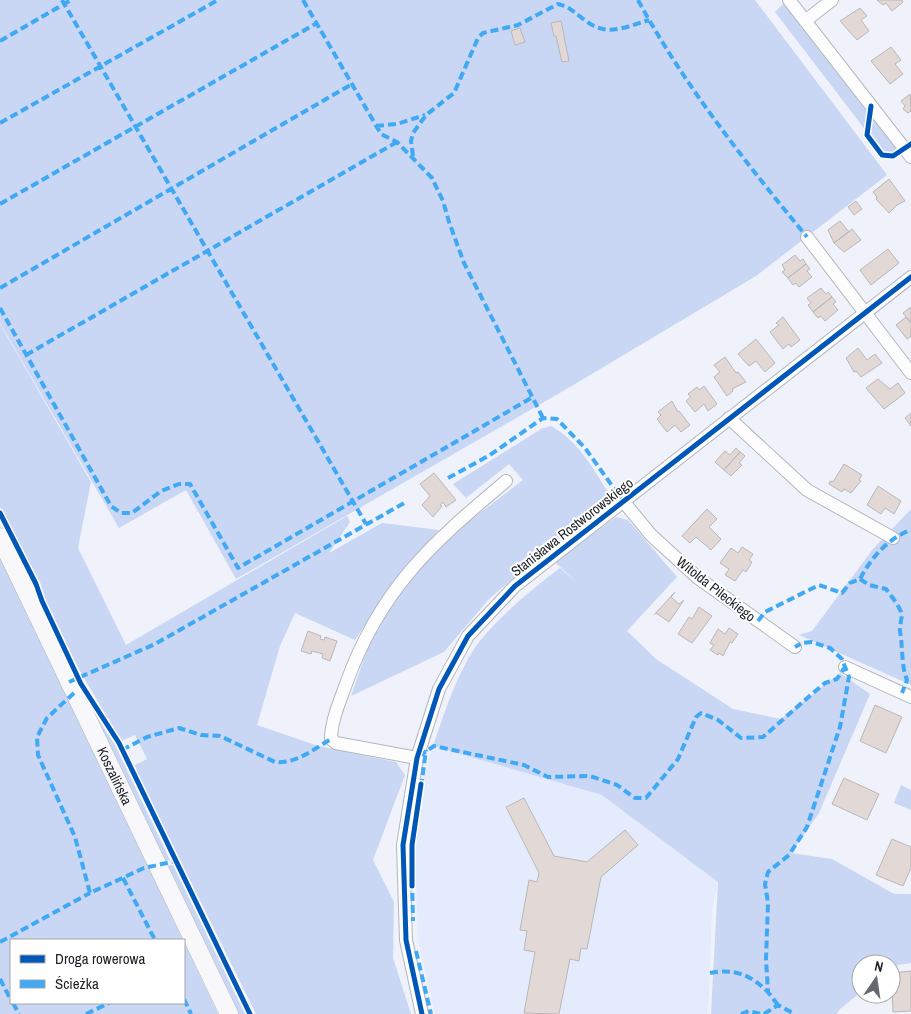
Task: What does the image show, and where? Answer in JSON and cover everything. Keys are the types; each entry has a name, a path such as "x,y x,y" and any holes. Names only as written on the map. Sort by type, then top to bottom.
{"street":[{"path":"789,0 911,157"},
{"path":"805,20 832,0"},
{"path":"808,237 911,373"},
{"name":"Stanisława Rostworowskiego","path":"422,1014 406,940 402,845 417,758 440,689 468,636 515,586 911,277"},
{"path":"729,418 807,490 892,538"},
{"path":"417,758 336,742 331,738 331,731 344,688 367,634 400,581 447,530 506,481"},
{"name":"Witolda Pileckiego","path":"622,501 651,535 698,578 795,647"},
{"name":"Koszalińska","path":"0,537 229,1014"},
{"path":"845,667 911,697"}],"shaded area":[{"path":"0,0 755,0 887,175 756,276 570,387 236,579 186,490 119,528 0,323"},
{"path":"784,3 898,150 889,155 883,153 775,12"},
{"path":"0,324 91,482 78,548 126,645 347,516 350,522 329,553 382,523 439,530 394,581 355,640 295,613 280,646 257,725 318,746 396,762 405,775 373,860 394,902 393,958 411,1014 256,1014 137,773 135,765 147,759 135,735 121,741 77,666 45,599 40,582 0,507"},
{"path":"551,426 570,439 610,495 489,599 444,652 351,696 369,644 392,604 409,581 447,538 523,480 509,464 466,498 453,484 541,429"},
{"path":"911,509 911,685 799,635 812,631 873,549"},
{"path":"616,517 628,520 677,577 627,631 656,659 733,709 781,719 840,673 870,694 819,813 791,853 832,859 894,894 911,894 911,963 901,964 901,954 851,954 851,1000 837,1014 711,1014 718,882 602,795 433,746 459,677 480,641 518,602 560,568 577,583 555,562"},
{"path":"0,553 183,939 10,939 10,1004 185,1004 185,944 218,1014 0,1014"},
{"path":"90,706 115,745 170,860 161,861"},
{"path":"433,746 602,795 718,882 712,909 708,1014 435,1014 418,939 415,846 426,769"},
{"path":"901,785 911,790 911,810 894,803"},
{"path":"173,865 245,1014 236,1014 164,866"}],"building":[{"path":"877,0 902,0 903,2 892,11 886,3 883,5"},
{"path":"860,8 867,16 861,20 869,31 857,40 840,21"},
{"path":"561,21 569,61 562,62 551,23"},
{"path":"520,28 525,42 515,45 511,31"},
{"path":"891,47 901,60 895,64 903,74 890,84 871,61"},
{"path":"910,94 911,111 908,113 903,109 905,106 901,101"},
{"path":"889,179 905,201 897,205 889,213 876,199 877,197 873,192"},
{"path":"856,201 862,209 854,215 848,207"},
{"path":"840,221 849,232 834,243 828,230"},
{"path":"852,229 861,240 844,252 834,243"},
{"path":"888,249 899,263 871,285 860,270"},
{"path":"795,255 800,261 803,259 806,264 788,278 782,272 785,270 782,265"},
{"path":"806,264 810,269 807,271 812,277 799,287 796,283 793,285 788,278"},
{"path":"821,288 832,297 813,312 808,305 811,303 807,298"},
{"path":"832,297 836,302 833,304 838,310 825,321 821,316 818,318 813,312"},
{"path":"911,307 911,323 903,313"},
{"path":"783,317 800,340 791,347 789,344 783,349 770,332 779,325 776,323"},
{"path":"906,317 911,323 911,336 907,339 896,325"},
{"path":"756,339 775,363 765,372 756,361 749,366 738,354"},
{"path":"858,348 867,360 875,354 882,363 861,377 856,371 854,372 846,358"},
{"path":"725,357 736,373 738,372 746,382 732,389 733,391 727,396 714,377 720,372 714,365"},
{"path":"878,379 890,389 898,383 905,393 884,409 866,388"},
{"path":"704,386 717,404 708,411 704,404 695,412 686,401 691,397 688,394 697,387 699,390"},
{"path":"672,401 678,412 690,425 681,432 675,425 667,432 657,419 661,415 658,412"},
{"path":"911,413 911,426 905,418"},
{"path":"736,448 740,452 724,470 715,462 725,451 730,455"},
{"path":"740,452 745,456 739,463 742,465 731,476 724,470"},
{"path":"844,464 862,475 859,480 861,481 851,493 844,489 842,492 829,484 830,481 833,482"},
{"path":"434,473 456,500 446,507 443,502 433,517 422,505 430,496 420,484"},
{"path":"878,486 901,501 894,514 885,508 881,514 867,505"},
{"path":"707,509 717,519 709,527 721,539 711,550 696,537 690,543 682,536"},
{"path":"742,547 753,554 749,560 752,562 746,572 743,570 735,581 725,575 729,569 720,563 731,548 738,553"},
{"path":"675,592 671,597 679,604 684,600 669,622 656,613 654,615"},
{"path":"699,607 712,616 692,643 678,634 689,617 692,619"},
{"path":"729,628 738,634 732,643 730,642 723,656 719,653 718,655 710,650 714,645 710,643 718,629 725,634"},
{"path":"308,631 321,636 320,639 324,640 325,637 337,641 330,661 322,658 323,654 312,651 311,654 301,651"},
{"path":"875,705 902,717 886,753 860,741"},
{"path":"844,778 879,794 867,820 832,804"},
{"path":"524,798 554,856 587,862 625,830 638,845 601,877 587,949 581,948 579,961 570,959 559,1014 524,1013 535,952 524,950 527,931 520,930 529,880 537,882 539,873 506,807"},
{"path":"892,839 911,847 911,868 903,886 876,875"},
{"path":"911,971 911,1011 893,1012 893,1004 901,1004 901,972"}],"marked path":[{"path":"62,0 366,524"},
{"path":"0,41 71,0"},
{"path":"0,123 218,0"},
{"path":"303,0 381,134 397,142 432,178 443,201 464,263 543,418"},
{"path":"638,0 675,62 717,123 807,237"},
{"path":"413,156 411,141 413,133 426,115 454,93 478,38 483,33 518,25 558,4 568,8 591,24 607,30 622,28 649,20"},
{"path":"0,204 317,23"},
{"path":"0,288 352,84"},
{"path":"376,126 397,124 425,115"},
{"path":"26,355 397,142"},
{"path":"0,308 111,506 121,513 132,513 161,491 179,484 190,484 238,568 533,397"},
{"path":"448,478 490,455 543,418 557,419 585,448 623,501"},
{"path":"69,682 155,644 406,502"},
{"path":"758,621 765,612 819,585 842,593 850,583 860,579 875,556 888,543 911,530"},
{"path":"860,579 869,585 886,589 901,612 900,631 907,680 902,693"},
{"path":"778,1005 768,992 766,959 768,903 765,884 768,872 789,855 807,827 840,727 849,677 842,659 830,648 812,642 802,643 795,647"},
{"path":"419,756 434,746 524,765 548,777 590,776 617,785 635,798 646,798 678,759 696,717 701,713 718,720 741,738 763,737 825,683 837,679 845,667"},
{"path":"74,693 47,718 37,737 38,755 75,837 90,893 144,868 176,861"},
{"path":"122,750 147,737 179,728 201,735 220,736 275,762 283,762 304,755 331,739"},
{"path":"421,787 426,750"},
{"path":"123,878 154,939"},
{"path":"412,881 413,921"},
{"path":"0,942 90,893"},
{"path":"416,951 431,1014"},
{"path":"710,973 727,971 742,974 755,981 768,992"},
{"path":"0,979 10,998"},
{"path":"185,1001 191,1014"},
{"path":"14,1004 19,1014"},
{"path":"86,1014 107,1004"},
{"path":"764,1014 778,1005 795,1014"},
{"path":"741,1014 749,1011 761,1014"}],"cycle path":[{"path":"871,106 867,135 882,155 893,156 911,144"},
{"path":"422,1014 406,940 403,845 417,758 439,689 468,636 515,586 911,277"},
{"path":"0,513 36,584 42,601 81,684 119,743 250,1014"},
{"path":"412,886 412,845 421,784"}]}
